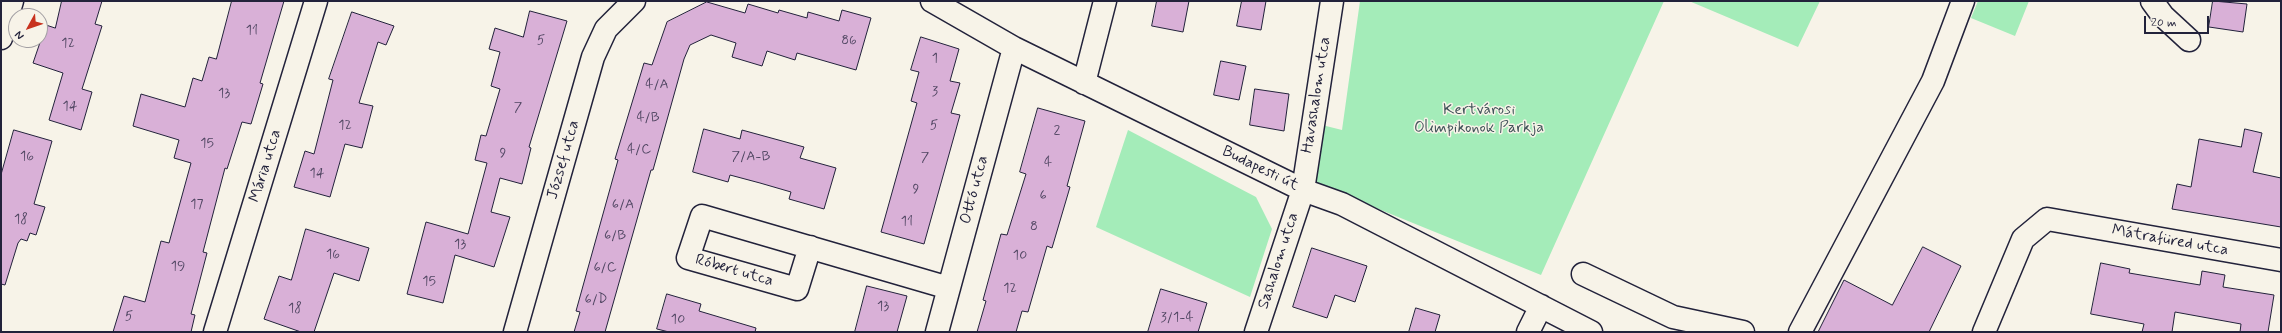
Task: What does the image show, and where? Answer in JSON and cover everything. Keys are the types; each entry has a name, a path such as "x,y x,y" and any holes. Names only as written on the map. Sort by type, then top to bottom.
{"street":[{"path":"1,38 12,1"},
{"name":"Mária utca","path":"215,332 316,1"},
{"name":"József utca","path":"515,332 593,57 606,29 634,1"},
{"name":"Budapesti út","path":"932,1 1014,48 1303,190 1342,204 1591,332"},
{"path":"1084,83 1105,1"},
{"name":"Havashalom utca","path":"1303,190 1332,1"},
{"path":"1800,332 1933,81 1963,1"},
{"path":"2152,1 2164,16 2189,40"},
{"name":"Ottó utca","path":"937,332 1014,48"},
{"name":"Sashalom utca","path":"1256,332 1303,190"},
{"name":"Róbert utca","path":"810,247 797,289 688,258 702,216 810,247 949,288"},
{"name":"Mátrafüred utca","path":"1984,332 2023,239 2047,219 2281,260"},
{"path":"1583,274 1673,317 1743,332"},
{"path":"1528,332 1541,306"}],"green space":[{"name":"Kertvárosi Olimpikonok Parkja","path":"1360,1 1664,1 1541,275 1307,180 1318,124 1342,130"},
{"path":"1689,1 1820,1 1798,47"},
{"path":"1978,1 2029,1 2015,36 1971,18"},
{"path":"1128,130 1256,197 1272,229 1250,297 1096,227"}],"building":[{"path":"62,1 102,1 95,24 102,26 82,89 92,92 81,130 49,120 63,73 33,63 38,48 48,48 48,26 55,28"},
{"path":"232,1 284,1 260,83 263,84 251,124 242,122 227,169 225,168 203,252 207,253 191,314 195,315 191,332 113,332 124,296 145,302 161,241 169,243 191,163 174,158 179,140 133,126 141,94 185,107 193,78 202,81 209,57 216,59"},
{"path":"1157,1 1189,1 1183,32 1152,26"},
{"path":"1242,1 1266,1 1261,30 1237,26"},
{"path":"2213,1 2247,4 2243,32 2209,27"},
{"path":"707,2 745,13 748,4 778,13 779,10 807,18 808,12 839,21 842,10 871,18 856,70 797,53 795,60 767,51 762,66 732,57 736,43 711,35 690,45 684,59 653,170 651,170 605,332 574,332 580,312 576,311 618,160 615,159 644,63 652,65 667,22"},
{"path":"530,11 567,21 529,147 531,148 522,184 500,178 491,212 510,217 494,267 455,255 443,303 407,294 426,222 468,234 487,163 475,160 481,135 486,136 500,89 491,86 500,52 489,49 495,28 523,37"},
{"path":"352,12 394,26 386,45 378,42 359,103 373,106 362,148 345,144 330,197 294,187 305,151 314,154 333,80 329,79"},
{"path":"921,37 959,49 950,81 960,83 951,113 960,115 924,244 881,232 917,103 911,101 919,72 911,70"},
{"path":"1221,61 1246,66 1239,100 1214,95"},
{"path":"1255,89 1289,94 1284,131 1250,125"},
{"path":"1038,108 1085,121 1067,186 1070,187 1052,248 1047,246 1028,312 1022,311 1016,332 977,332 986,301 983,300 1001,234 1007,235 1026,174 1020,172"},
{"path":"704,129 740,139 742,130 804,147 800,158 836,168 824,209 789,199 791,192 760,183 730,175 728,182 693,172"},
{"path":"2245,129 2262,133 2253,172 2281,178 2281,227 2172,209 2177,184 2191,187 2199,139 2241,147"},
{"path":"14,130 52,141 34,204 45,207 36,235 30,233 27,241 21,239 18,243 5,285 1,284 1,175"},
{"path":"306,229 369,248 359,281 334,273 314,332 301,332 264,319 279,276 291,280"},
{"path":"1923,247 1961,266 1929,332 1818,332 1844,280 1892,305"},
{"path":"1312,248 1367,266 1355,302 1335,295 1327,318 1293,307"},
{"path":"2101,263 2130,269 2129,273 2200,285 2202,271 2225,275 2223,287 2274,295 2268,332 2240,332 2241,324 2175,312 2172,332 2142,332 2144,324 2091,314"},
{"path":"867,286 907,296 897,332 855,332"},
{"path":"1161,289 1207,303 1198,332 1148,332"},
{"path":"667,294 701,304 699,311 756,328 755,332 669,332 657,329"},
{"path":"1416,308 1440,315 1435,332 1409,332"}]}
